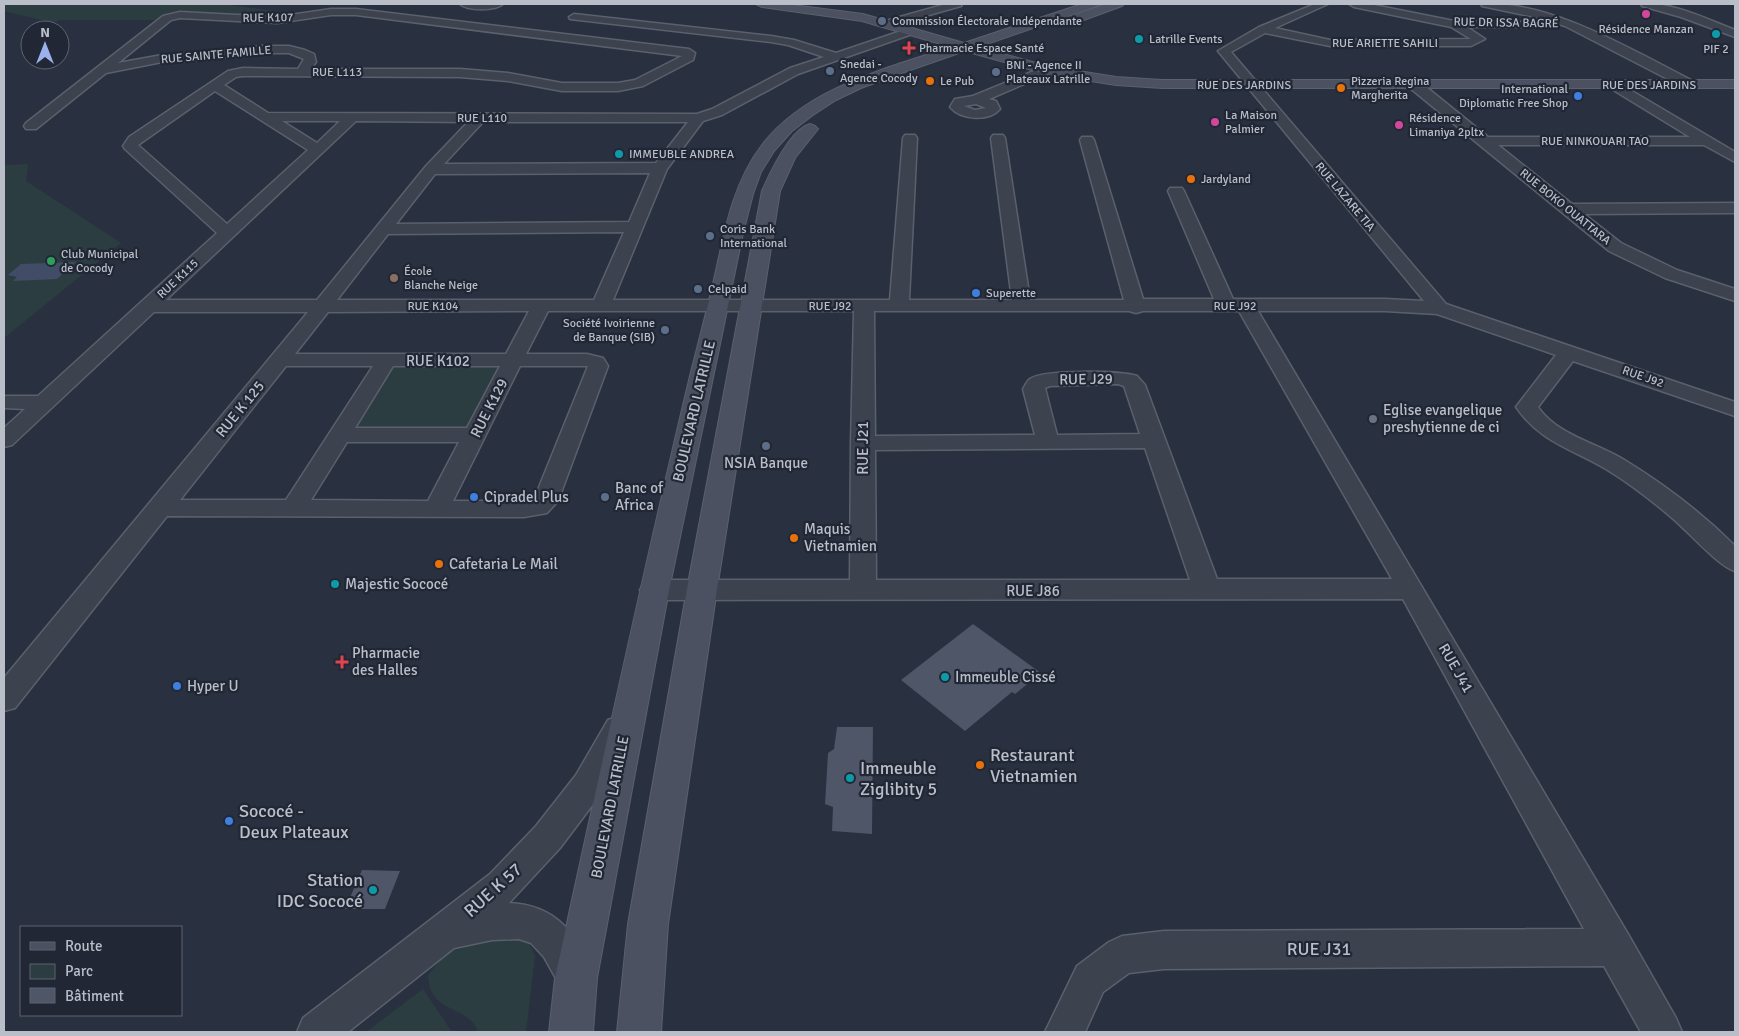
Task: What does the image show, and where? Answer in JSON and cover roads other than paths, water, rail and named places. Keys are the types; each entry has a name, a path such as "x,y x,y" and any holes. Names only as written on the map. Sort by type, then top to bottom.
{"main road":[{"name":"RUE DES JARDINS","path":"762,4 846,14 1046,70 1140,84 1251,86 1735,84"},
{"name":"BOULEVARD LATRILLE","path":"571,1032 576,978 654,590 728,264 729,249 745,190 764,154 779,136 811,109 833,96 877,77 1093,4"},
{"path":"639,1032 648,924 702,589 771,191 778,171 800,139 817,123 867,92 893,81 1118,4"}],"street":[{"path":"465,4 498,4"},
{"path":"886,24 958,4"},
{"path":"1263,29 1324,4"},
{"name":"RUE DR ISSA BAGRÉ","path":"1354,4 1454,24 1569,24"},
{"path":"1486,4 1537,14 1569,24 1690,85"},
{"path":"1654,4 1735,34"},
{"path":"595,7 569,17 776,40 834,56"},
{"name":"RUE K107","path":"31,126 167,18 180,15 277,20 331,12 356,12 689,53"},
{"path":"526,32 544,24"},
{"name":"RUE ARIETTE SAHILI","path":"1263,29 1330,43 1471,43 1479,40 1454,24"},
{"name":"RUE LAZARE TIA","path":"1263,29 1224,51 1251,86 1439,308"},
{"path":"601,306 633,227 660,168 698,118 717,112 794,71 910,31"},
{"name":"RUE SAINTE FAMILLE","path":"103,69 170,58 265,49 289,50 307,54 310,57 310,62 302,72"},
{"name":"RUE L113","path":"227,233 130,146 134,140 216,86 218,82 237,73 460,73 500,76 562,87 618,87 639,83 689,57 689,53"},
{"path":"976,100 1046,70"},
{"name":"RUE BOKO OUATTARA","path":"1415,85 1615,247 1671,274 1735,295"},
{"path":"1615,85 1735,158"},
{"path":"216,86 318,150"},
{"name":"RUE L110","path":"266,117 698,118"},
{"name":"RUE K115","path":"4,440 352,118"},
{"name":"RUE K 125","path":"4,698 280,360 431,168 478,118"},
{"path":"899,306 910,138"},
{"path":"998,138 1022,306"},
{"path":"1087,140 1136,307"},
{"name":"RUE NINKOUARI TAO","path":"1483,141 1707,140"},
{"path":"431,168 660,168"},
{"name":"RUE J41","path":"1176,191 1236,306 1411,589 1662,1032"},
{"path":"1566,209 1735,208"},
{"path":"384,229 633,227"},
{"name":"RUE J92","path":"717,306 1136,307 1385,305 1439,308 1735,409"},
{"name":"RUE K104","path":"148,306 717,306"},
{"name":"RUE K129","path":"436,509 541,306"},
{"name":"RUE J21","path":"863,591 862,443 864,306"},
{"path":"1569,352 1527,408 1532,417 1557,434 1615,464 1655,492 1683,513 1735,562"},
{"name":"RUE K102","path":"280,360 596,362 598,366 546,501 538,507 524,509 436,509"},
{"path":"294,507 387,360"},
{"name":"RUE J29","path":"1048,442 1034,388 1037,384 1046,380 1118,378 1130,380 1134,385 1152,441 1207,590"},
{"path":"4,402 44,403"},
{"path":"340,435 475,435"},
{"path":"862,443 1152,441"},
{"path":"159,508 436,509"},
{"name":"RUE J86","path":"654,590 1411,589"},
{"name":"RUE K 57","path":"317,1032 503,886 548,837 588,785 629,711"},
{"path":"447,930 500,920 523,922 540,927 555,941 576,978"},
{"name":"RUE J31","path":"1065,1032 1090,979 1122,955 1164,950 1615,947"}],"water":[{"path":"76,262 57,279 13,281 17,277 8,275 21,264"}],"place":[{"name":"Résidence Manzan","path":"1646,14"},
{"name":"Commission Électorale Indépendante","path":"882,21"},
{"name":"PIF 2","path":"1716,34"},
{"name":"Latrille Events","path":"1139,39"},
{"name":"Pharmacie Espace Santé","path":"909,48"},
{"name":"Snedai - Agence Cocody","path":"830,71"},
{"name":"BNI - Agence II Plateaux Latrille","path":"996,72"},
{"name":"Le Pub","path":"930,81"},
{"name":"Pizzeria Regina Margherita","path":"1341,88"},
{"name":"International Diplomatic Free Shop","path":"1578,96"},
{"name":"La Maison Palmier","path":"1215,122"},
{"name":"Résidence Limaniya 2pltx","path":"1399,125"},
{"name":"IMMEUBLE ANDREA","path":"619,154"},
{"name":"Jardyland","path":"1191,179"},
{"name":"Coris Bank International","path":"710,236"},
{"name":"Club Municipal de Cocody","path":"51,261"},
{"name":"École Blanche Neige","path":"394,278"},
{"name":"Celpaid","path":"698,289"},
{"name":"Superette","path":"976,293"},
{"name":"Société Ivoirienne de Banque (SIB)","path":"665,330"},
{"name":"Eglise evangelique preshytienne de ci","path":"1373,419"},
{"name":"NSIA Banque","path":"766,446"},
{"name":"Cipradel Plus","path":"474,497"},
{"name":"Banc of Africa","path":"605,497"},
{"name":"Maquis Vietnamien","path":"794,538"},
{"name":"Cafetaria Le Mail","path":"439,564"},
{"name":"Majestic Sococé","path":"335,584"},
{"name":"Pharmacie des Halles","path":"342,662"},
{"name":"Immeuble Cissé","path":"945,677"},
{"name":"Hyper U","path":"177,686"},
{"name":"Restaurant Vietnamien","path":"980,765"},
{"name":"Immeuble Ziglibity 5","path":"850,778"},
{"name":"Sococé - Deux Plateaux","path":"229,821"},
{"name":"Station IDC Sococé","path":"373,890"}]}
